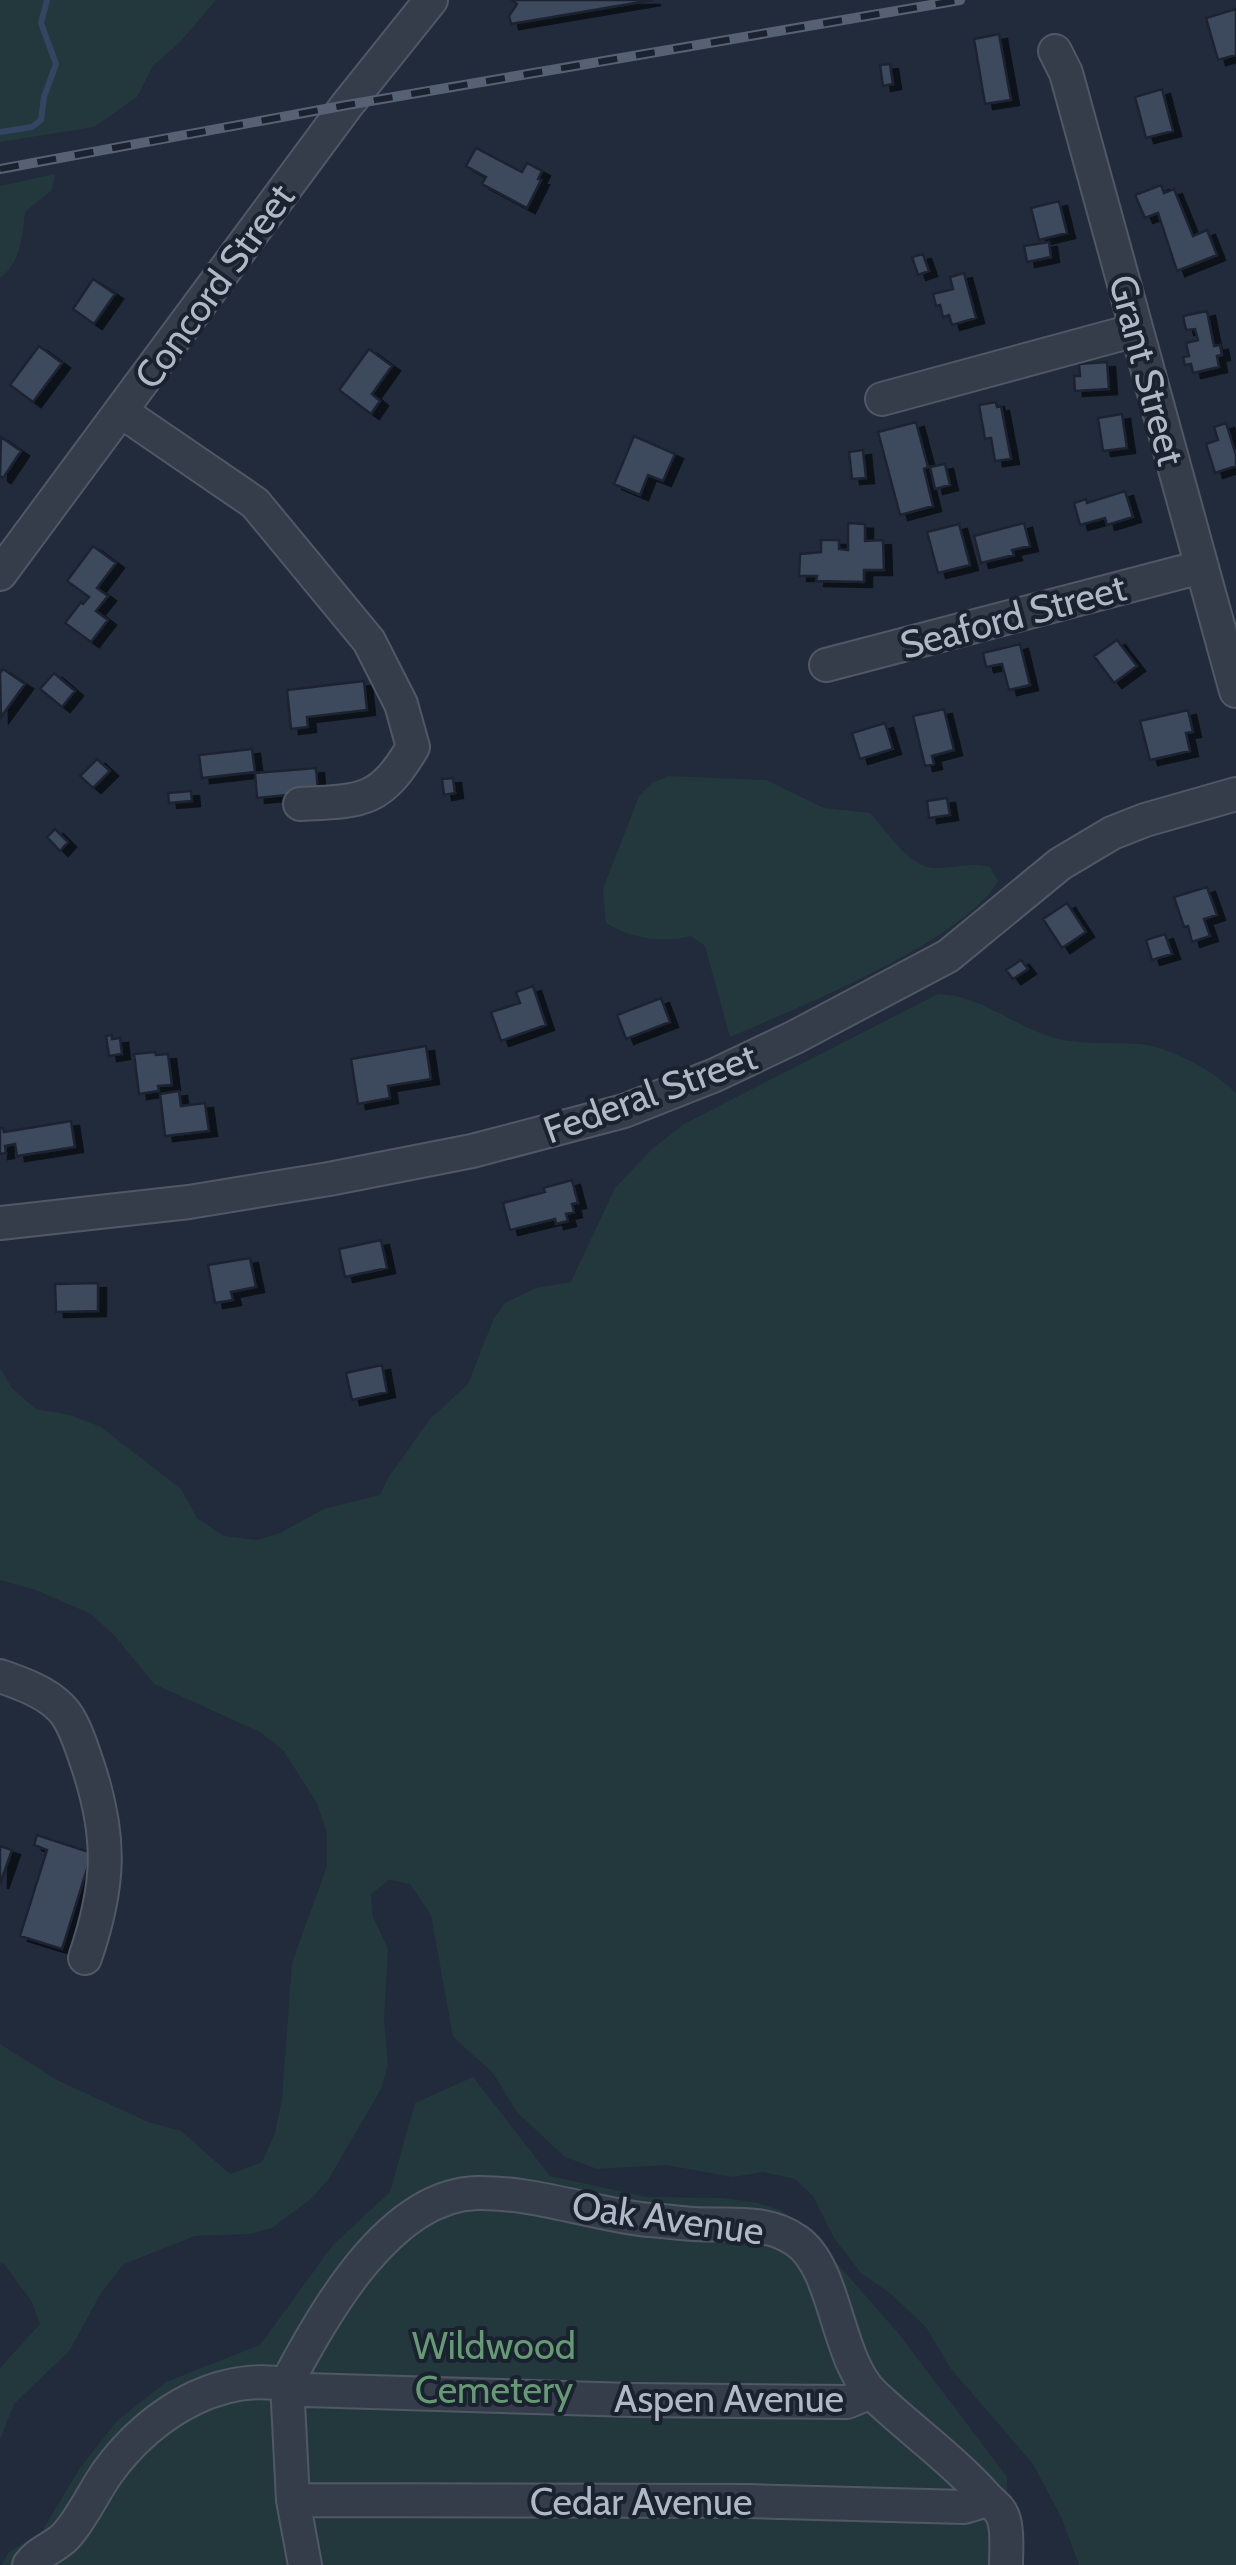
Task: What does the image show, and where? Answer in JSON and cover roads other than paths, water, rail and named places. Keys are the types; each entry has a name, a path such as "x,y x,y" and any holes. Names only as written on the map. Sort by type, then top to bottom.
{"street":[{"name":"Concord Street","path":"0,574 347,105 430,0"},
{"name":"Grant Street","path":"1054,51 1066,73 1236,690"},
{"path":"882,399 1136,330"},
{"path":"122,412 256,503 370,642 402,704 414,747 397,774 379,792 354,801 300,804"},
{"name":"Seaford Street","path":"826,665 1200,567"},
{"name":"Federal Street","path":"0,1223 189,1202 329,1179 472,1151 624,1110 715,1075 795,1038 948,956 1060,864 1112,833 1236,794"},
{"path":"0,1676 61,1708 83,1750 95,1786 107,1855 96,1924 85,1958"},
{"name":"Oak Avenue","path":"287,2384 314,2330 352,2274 401,2224 437,2204 472,2193 513,2195 625,2217 694,2224 748,2224 777,2230 800,2242 813,2258 844,2340 871,2392 932,2442 997,2505 1004,2520 1006,2565"},
{"path":"287,2384 293,2500 304,2565"},
{"name":"Aspen Avenue","path":"29,2565 64,2538 109,2470 175,2406 208,2391 287,2384 306,2390 847,2402 871,2392"},
{"name":"Cedar Avenue","path":"293,2500 748,2501 964,2507 988,2500"}],"waterway":[{"path":"0,132 32,127 41,120 44,97 56,64 41,23 47,0"}],"railway":[{"path":"0,169 960,0"}],"park label":[{"name":"Wildwood Cemetery","path":"494,2367"}]}
